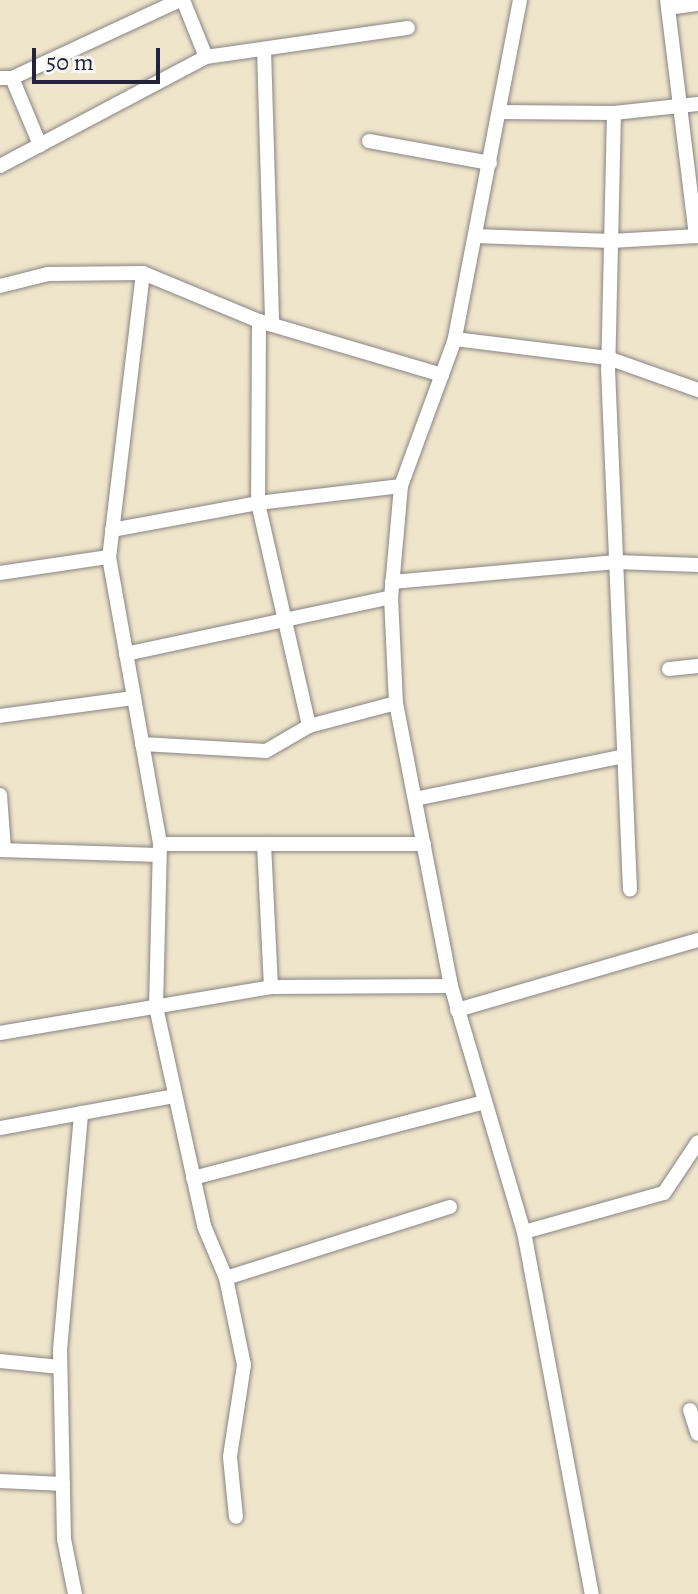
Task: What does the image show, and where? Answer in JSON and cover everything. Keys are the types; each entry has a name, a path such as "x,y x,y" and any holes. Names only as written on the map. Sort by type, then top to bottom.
{"street":[{"path":"40,145 6,78 182,0 206,57"},
{"path":"520,0 455,339 401,486 391,589 396,703 451,986 524,1232 592,1594"},
{"path":"475,236 611,241 697,236 667,4 698,4"},
{"path":"0,166 206,57 408,28"},
{"path":"264,49 266,323 258,503 309,726"},
{"path":"500,112 614,113 698,104"},
{"path":"614,113 608,358 630,890"},
{"path":"369,141 490,163"},
{"path":"143,273 109,557 160,849 156,1007 204,1226 226,1278 244,1365 230,1457 236,1517"},
{"path":"0,286 48,274 143,273 266,323 442,375"},
{"path":"455,339 608,358 698,390"},
{"path":"112,530 258,503 401,486"},
{"path":"0,573 109,557"},
{"path":"126,654 284,620 391,589 616,562 698,565"},
{"path":"669,669 698,666"},
{"path":"0,716 134,698"},
{"path":"142,744 266,751 309,726 396,703"},
{"path":"415,799 624,756"},
{"path":"0,795 2,850 424,844"},
{"path":"264,844 271,987"},
{"path":"457,1010 698,940"},
{"path":"0,1033 271,987 451,986"},
{"path":"0,1128 175,1096"},
{"path":"193,1178 485,1102"},
{"path":"75,1594 64,1539 60,1367 81,1113"},
{"path":"524,1232 664,1193 698,1142"},
{"path":"226,1278 450,1207"},
{"path":"0,1361 60,1367"},
{"path":"690,1410 698,1434"},
{"path":"0,1481 63,1484"}]}
